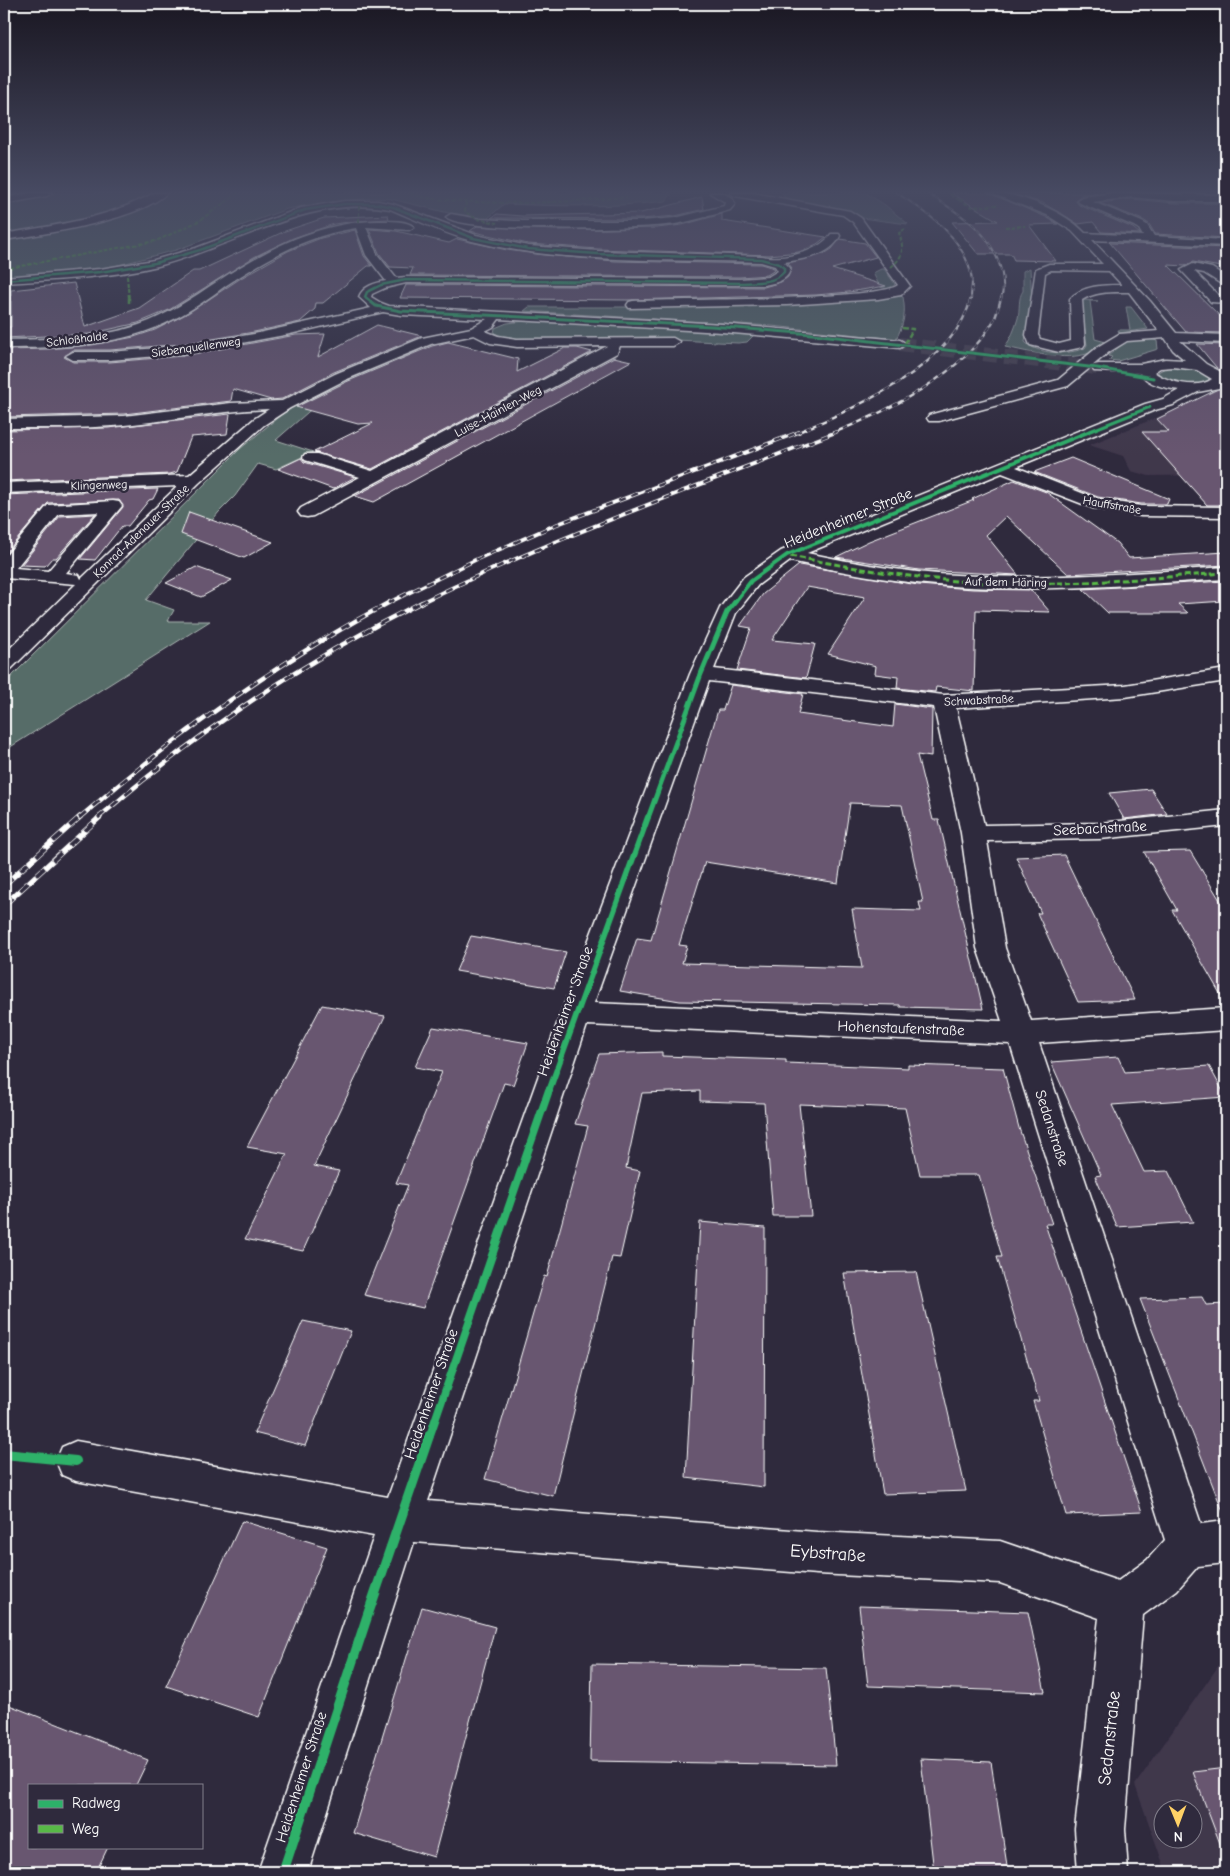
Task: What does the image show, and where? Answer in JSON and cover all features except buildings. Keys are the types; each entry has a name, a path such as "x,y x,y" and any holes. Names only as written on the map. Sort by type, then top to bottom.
{"street":[{"path":"4,284 20,281"},
{"name":"Schloßhalde","path":"4,344 35,344 98,338 140,329 160,322 183,310 227,281"},
{"path":"415,281 393,282 372,289 367,292 365,297 368,301 384,308 424,312 711,326 812,334 900,344"},
{"path":"517,281 643,283 762,281"},
{"path":"618,305 787,301 878,295 902,290 904,286 900,281"},
{"path":"1039,281 1032,339 1035,342 1051,347 1066,347 1078,344 1076,300 1104,285 1132,288"},
{"path":"1104,285 1107,281"},
{"path":"1125,281 1173,339 1201,367 1221,380"},
{"path":"1198,281 1216,299 1226,299"},
{"path":"495,315 502,307 527,304"},
{"name":"Siebenquellenweg","path":"4,352 87,356 145,354 186,350 361,315 384,308"},
{"name":"Konrad-Adenauer-Straße","path":"4,665 15,643 90,581 193,480 259,422 284,405 340,377 427,342 475,330 489,324 495,315"},
{"path":"475,330 495,340 517,343 616,341 686,343"},
{"path":"934,418 1063,383 1104,349 1124,337 1226,339"},
{"path":"1150,407 1155,376 1165,363 1173,339"},
{"name":"Luise-Hainlen-Weg","path":"307,512 612,350 616,341"},
{"path":"1165,363 1201,367"},
{"path":"1098,368 1155,376 1195,388 1221,380"},
{"name":"Heidenheimer Straße","path":"283,1872 401,1520 576,1014 701,674 727,612 751,581 787,555 1150,407 1168,402 1195,388"},
{"name":"Konrad-Adenauer-Straße","path":"4,423 139,419 261,404 284,405"},
{"path":"311,457 375,477"},
{"name":"Hauffstraße","path":"1004,468 1093,503 1141,511 1226,512"},
{"name":"Klingenweg","path":"4,488 193,480"},
{"path":"4,571 54,509 113,506 53,577"},
{"name":"Auf dem Häring","path":"787,555 862,570 972,582 1034,583 1226,573"},
{"path":"4,571 90,581"},
{"name":"Schwabstraße","path":"701,674 944,702 1125,691 1226,676"},
{"name":"Sedanstraße","path":"944,702 973,833 991,948 1207,1544"},
{"name":"Seebachstraße","path":"973,833 1100,831 1226,818"},
{"name":"Hohenstaufenstraße","path":"576,1014 1021,1033 1226,1019"},
{"name":"Eybstraße","path":"76,1461 401,1520 817,1553 1000,1562 1122,1604"},
{"path":"1122,1604 1207,1544"},
{"name":"Sedanstraße","path":"1103,1872 1100,1830 1122,1604"}],"shaded area":[{"path":"1173,411 1202,415 1226,415 1226,475 1149,476 1131,471 1123,456 1089,445"},
{"path":"1226,1655 1226,1872 1166,1872 1157,1848 1202,1848 1202,1798 1152,1798 1152,1833 1135,1785"}],"green space":[{"path":"877,281 892,281 895,284 891,290 880,287"},
{"path":"1023,281 1031,281 1032,302 1025,342 1031,346 1045,351 1062,353 1085,348 1087,345 1081,304 1083,300 1098,301 1090,301 1095,339 1106,342 1090,353 1069,357 1005,347 1013,333 1018,318"},
{"path":"897,295 903,297 904,313 903,323 896,339 772,326 524,311 529,307 715,307"},
{"path":"1126,307 1131,307 1148,329 1119,333 1118,330 1130,330"},
{"path":"534,320 757,332 747,342 738,343 676,340 509,339 494,333 495,328 507,323"},
{"path":"1147,338 1157,341 1158,349 1118,361 1109,360 1112,357 1108,356 1127,340"},
{"path":"415,350 418,351 346,384 308,412 276,440 313,452 276,469 258,464 235,496 219,512 146,600 174,610 168,621 210,621 4,751 4,684 240,449 282,414 326,388"},
{"path":"1167,367 1196,369 1209,379 1198,385 1178,383 1159,376 1158,372"}],"tunnel":[{"path":"900,344 1097,368"}],"railway":[{"path":"971,299 972,281"},
{"path":"1001,299 1003,281"},
{"path":"796,433 873,398 924,364 945,344 961,322 971,298"},
{"path":"833,433 900,402 945,374 981,339 994,320 1001,298"},
{"path":"390,602 475,560 555,525 799,432"},
{"path":"421,603 574,534 836,432"},
{"path":"79,818 152,758 228,701 308,649 390,602"},
{"path":"98,818 173,757 253,700 337,648 421,603"},
{"path":"4,885 80,817"},
{"path":"4,905 100,817"}],"marked path":[{"path":"127,281 129,304"},
{"path":"902,328 913,329 903,347"},
{"path":"790,556 913,577 988,583 1090,582 1226,573"}],"cycle path":[{"path":"403,281 381,285 367,292 365,297 376,306 401,311 711,326 812,334 1097,368 1153,378"},
{"path":"467,281 740,283 768,281"},
{"path":"283,1872 369,1611 576,1013 701,674 727,612 751,581 787,555 1150,407"},
{"path":"4,1454 76,1461"}]}
